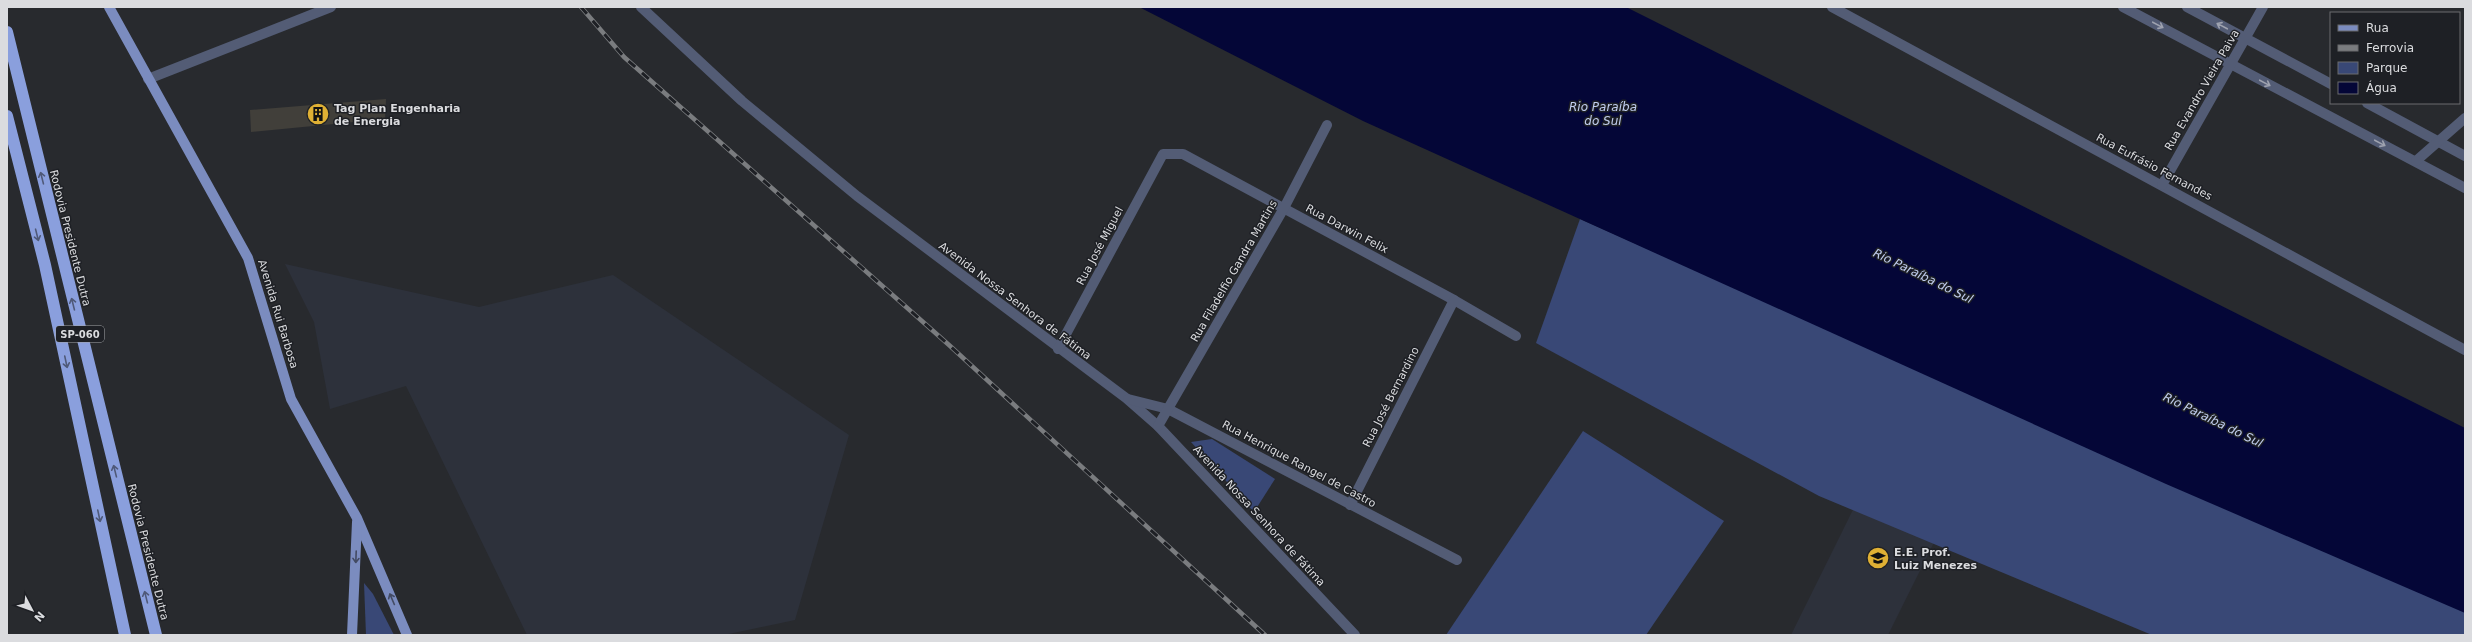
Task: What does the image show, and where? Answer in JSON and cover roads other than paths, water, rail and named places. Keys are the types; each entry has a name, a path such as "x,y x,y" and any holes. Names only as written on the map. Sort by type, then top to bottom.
{"highway":[{"name":"Rodovia Presidente Dutra","path":"7,32 156,635"},
{"name":"SP-060","path":"7,116 45,265 124,635"}],"main road":[{"name":"Avenida Rui Barbosa","path":"109,7 248,258 291,399 357,518 407,635"},
{"path":"352,635 357,518"}],"street":[{"path":"148,79 331,7"},
{"name":"Avenida Nossa Senhora de Fátima","path":"641,7 754,111 858,196 1058,349 1126,398 1158,426 1355,635"},
{"name":"Rua Eufrásio Fernandes","path":"1832,7 2465,350"},
{"path":"2124,7 2465,188"},
{"path":"2187,7 2330,83"},
{"name":"Rua Evandro Vieira Paiva","path":"2162,185 2263,7"},
{"path":"2369,104 2465,156"},
{"path":"2416,162 2465,118"},
{"name":"Rua Filadelfio Gandra Martins","path":"1158,426 1284,208 1327,125"},
{"name":"Rua José Miguel","path":"1058,349 1163,154"},
{"name":"Rua Darwin Felix","path":"1163,154 1182,154 1454,300 1516,336"},
{"name":"Rua José Bernardino","path":"1350,505 1454,300"},
{"name":"Rua Henrique Rangel de Castro","path":"1126,398 1168,409 1457,560"}],"water":[{"name":"Rio Paraíba do Sul","path":"1139,7 1626,7 2465,428 2465,613 2166,484 1363,121"}],"railway":[{"path":"581,7 624,57 949,345 1265,635"}],"place":[{"name":"Tag Plan Engenharia de Energia","path":"318,114"},
{"name":"E.E. Prof. Luiz Menezes","path":"1878,558"}]}
